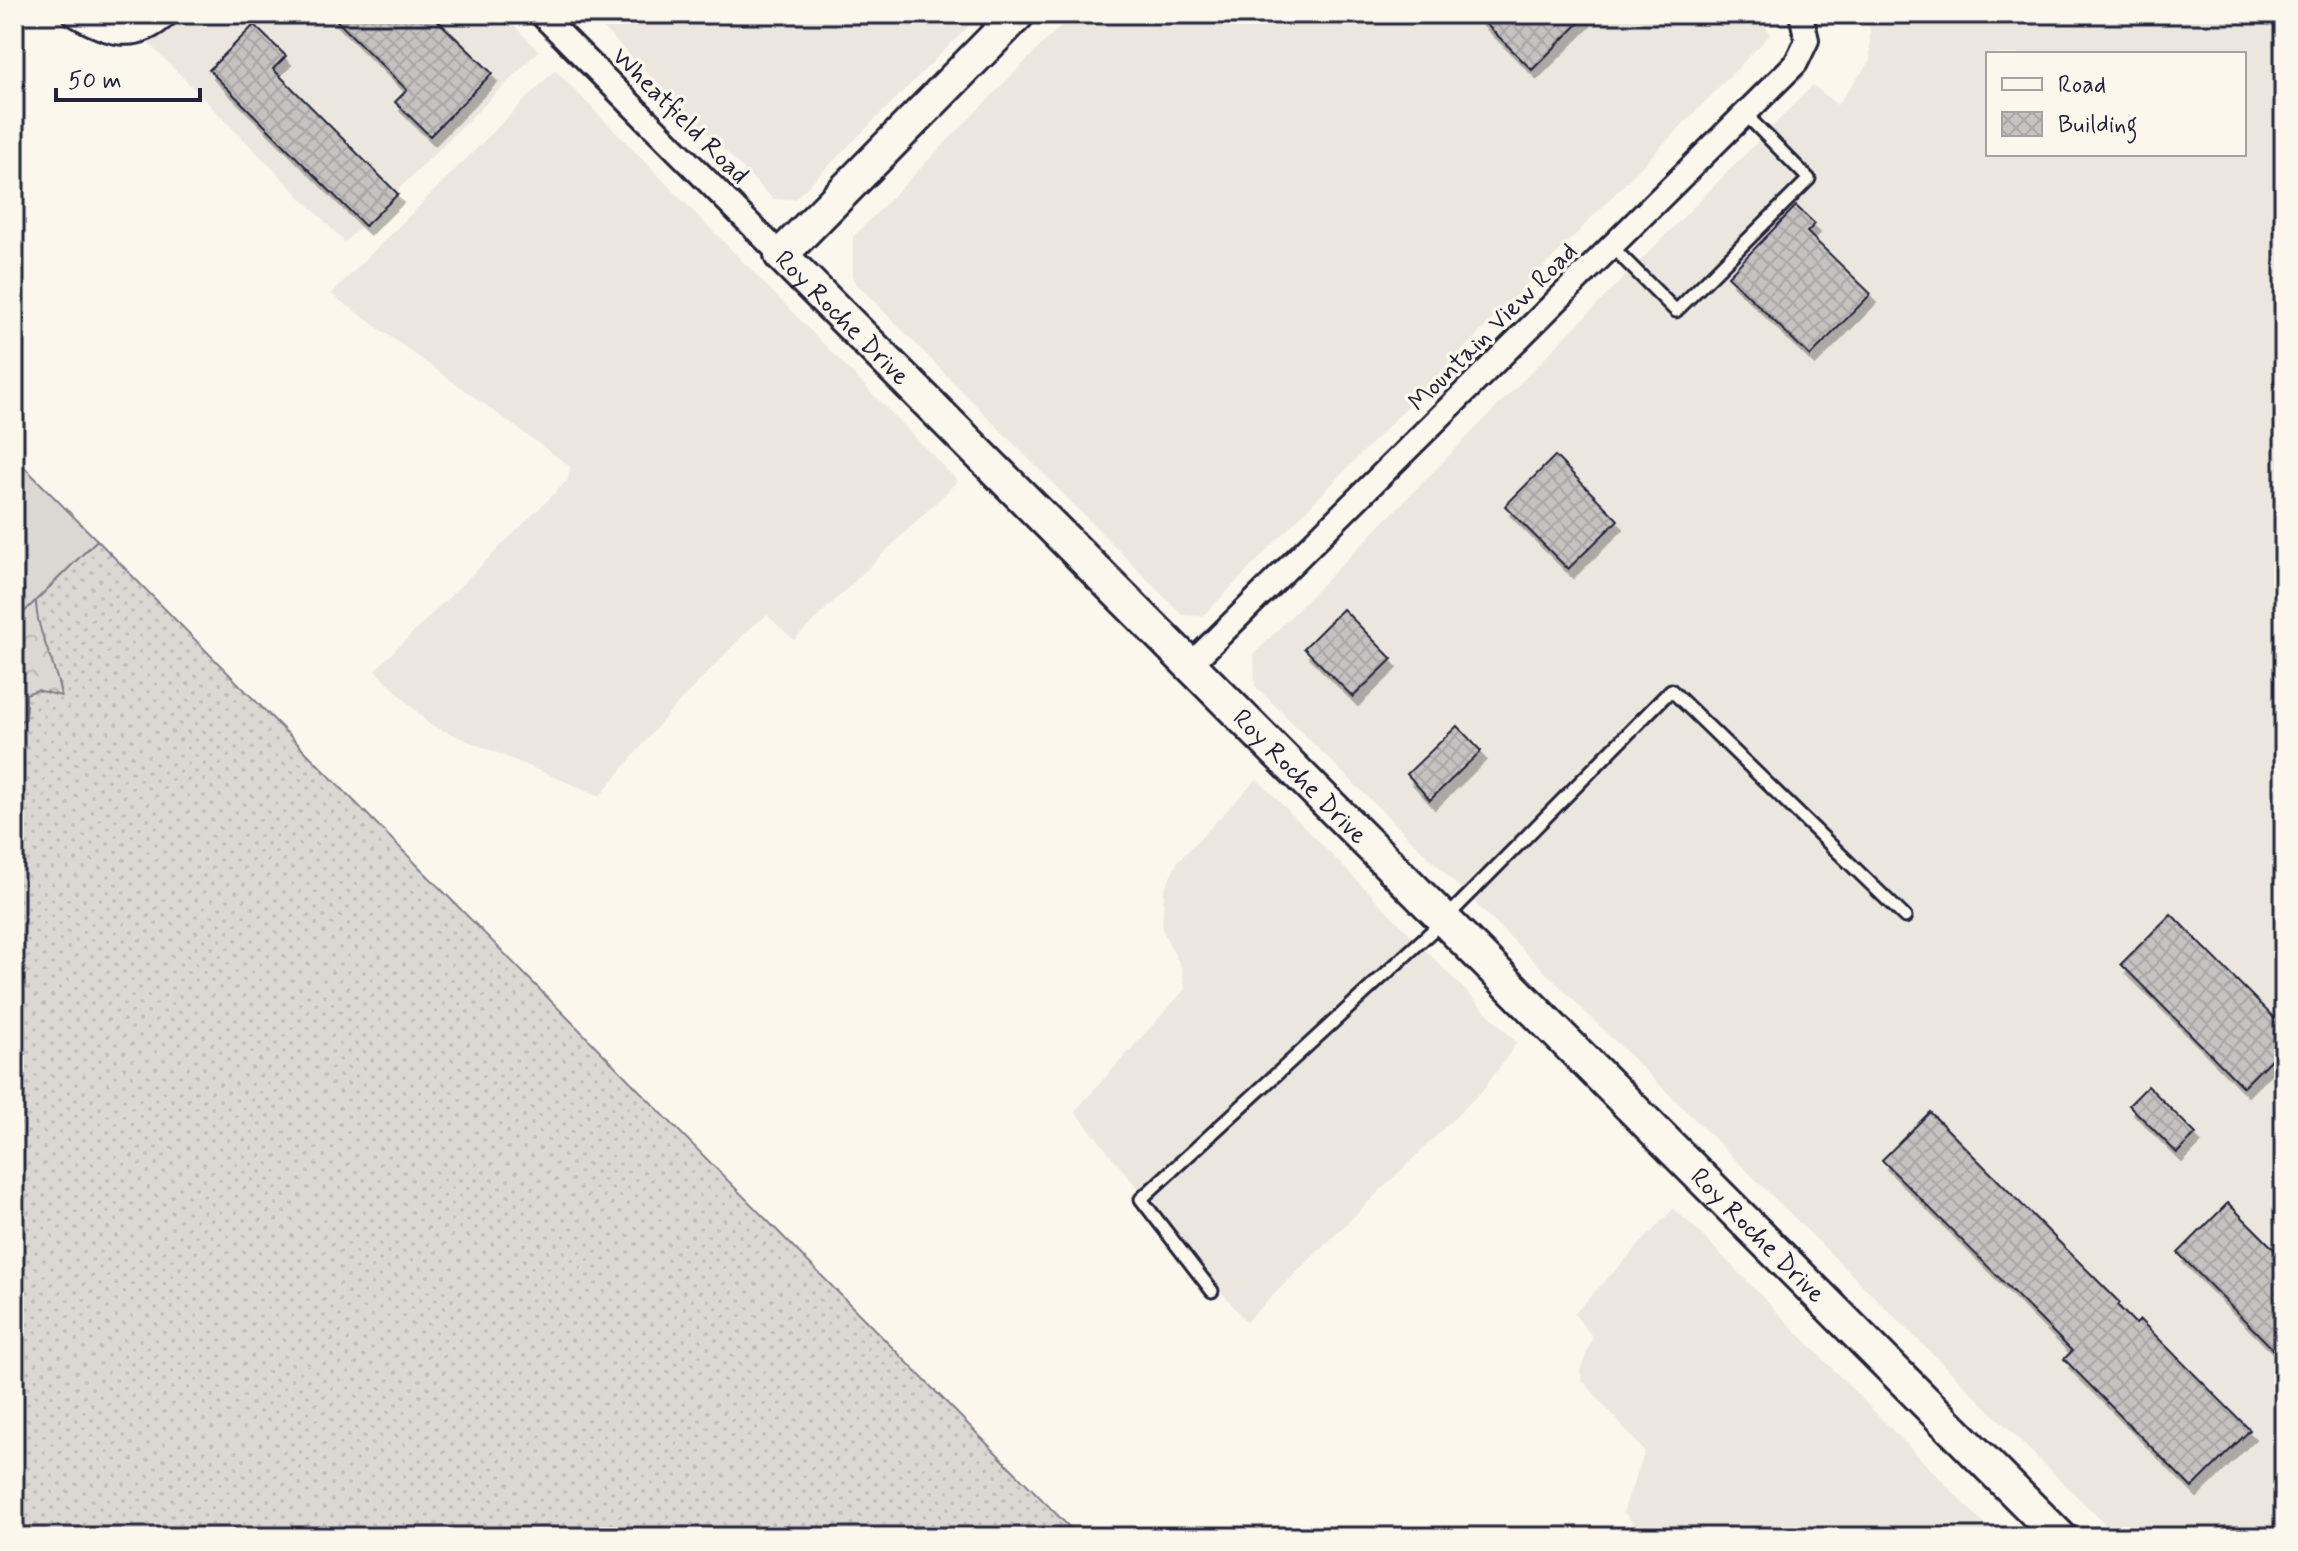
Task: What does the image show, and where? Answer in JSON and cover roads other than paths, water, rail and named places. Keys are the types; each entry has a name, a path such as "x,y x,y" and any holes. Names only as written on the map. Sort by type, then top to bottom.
{"street":[{"path":"74,14 119,33 150,31 167,14"},
{"name":"Wheatfield Road","path":"541,14 781,255"},
{"name":"Roy Roche Drive","path":"1018,14 781,255 2060,1537"},
{"name":"Mountain View Road","path":"1191,664 1796,63 1807,40 1801,14"}],"lane":[{"path":"1612,247 1676,311 1809,179 1745,114"},
{"path":"1212,1291 1141,1199 1444,920 1671,690 1905,917"}]}
